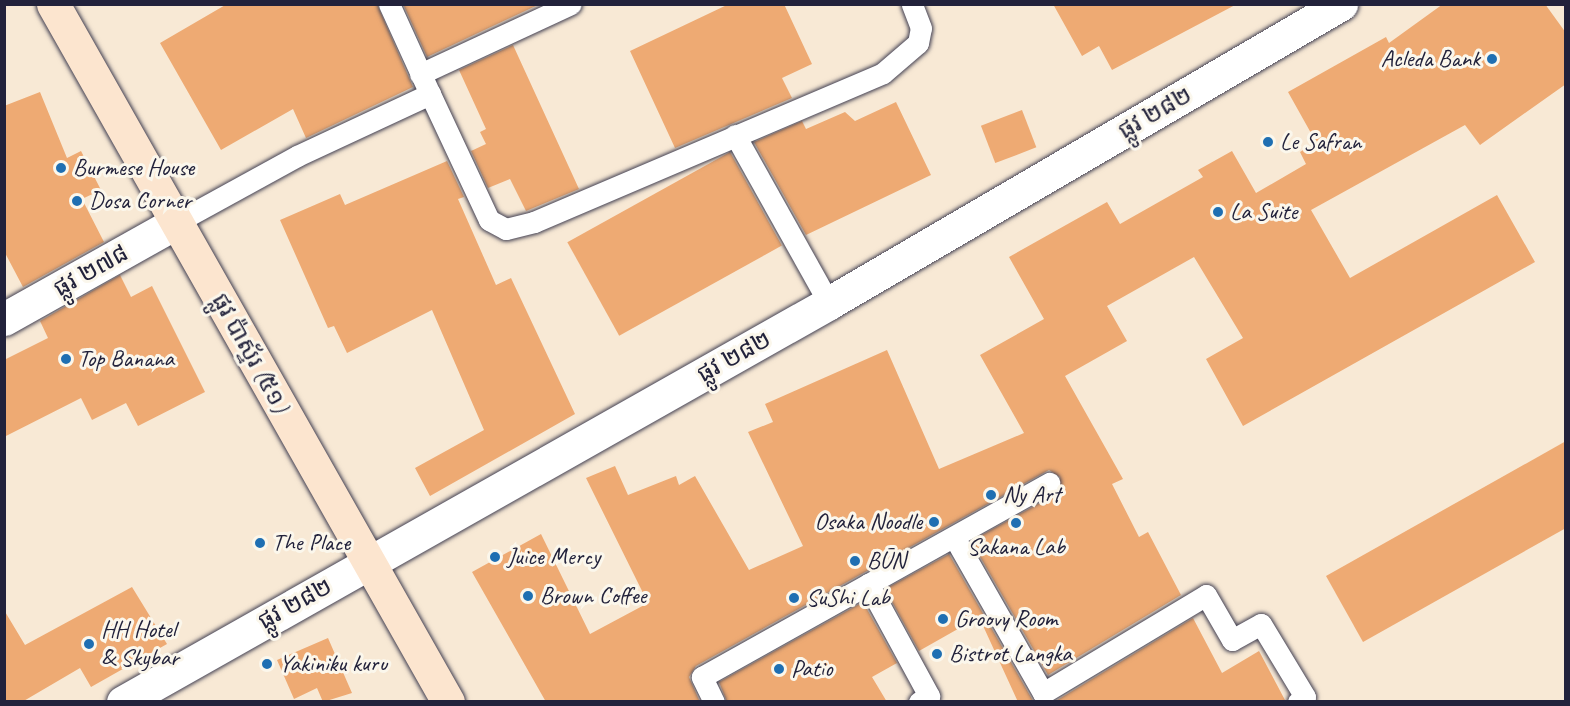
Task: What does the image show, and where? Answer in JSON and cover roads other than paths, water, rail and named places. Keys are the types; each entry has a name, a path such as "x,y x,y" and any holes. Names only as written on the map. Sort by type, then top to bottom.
{"street":[{"name":"ផ្លូវ ប៉ាស្ទ័រ (៥១)","path":"53,4 448,702"},
{"name":"ផ្លូវ ២៨២","path":"123,702 829,303 1341,4"},
{"name":"ផ្លូវ ២៧៨","path":"4,319 177,222"}],"lane":[{"path":"389,4 489,220 506,229 534,222 900,62 921,33 912,4"},
{"path":"420,74 571,4"},
{"path":"177,222 297,156 430,94"},
{"path":"735,135 829,303"},
{"path":"714,702 702,677 1050,483"},
{"path":"954,537 1042,693 1206,595 1232,640 1261,624 1305,697 1298,702"},
{"path":"868,584 929,696 919,702"}],"place":[{"name":"Acleda Bank","path":"1492,59"},
{"name":"Le Safran","path":"1268,142"},
{"name":"Burmese House","path":"61,168"},
{"name":"Dosa Corner","path":"77,201"},
{"name":"La Suite","path":"1218,212"},
{"name":"Top Banana","path":"66,359"},
{"name":"Ny Art","path":"991,495"},
{"name":"Osaka Noodle","path":"934,522"},
{"name":"Sakana Lab","path":"1016,523"},
{"name":"The Place","path":"260,543"},
{"name":"Juice Mercy","path":"495,557"},
{"name":"BŪN","path":"855,561"},
{"name":"Brown Coffee","path":"528,596"},
{"name":"SuShi Lab","path":"794,598"},
{"name":"Groovy Room","path":"943,619"},
{"name":"HH Hotel & Skybar","path":"89,644"},
{"name":"Bistrot Langka","path":"937,654"},
{"name":"Yakiniku kuru","path":"267,664"},
{"name":"Patio","path":"779,669"}]}
